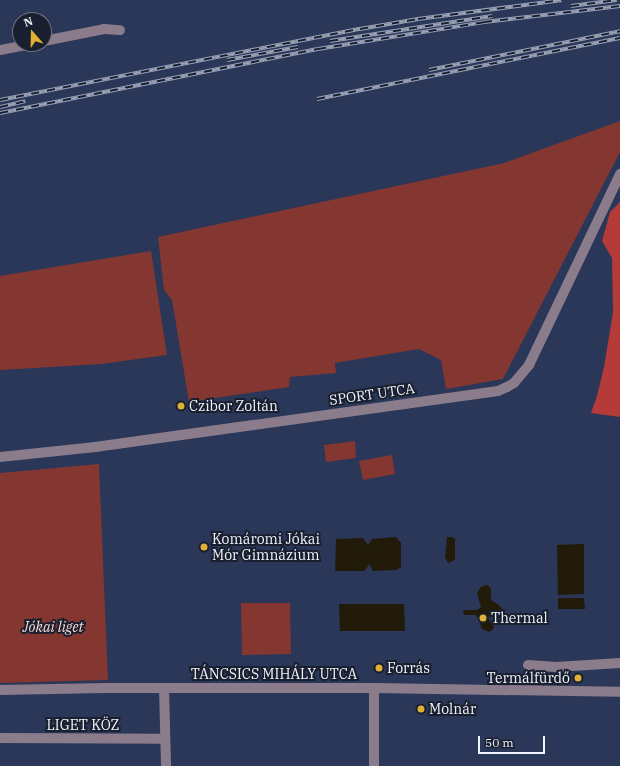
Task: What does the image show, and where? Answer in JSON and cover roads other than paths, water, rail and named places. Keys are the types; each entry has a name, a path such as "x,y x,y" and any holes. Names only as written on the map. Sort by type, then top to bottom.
{"street":[{"path":"52,39 104,29 120,30"},
{"path":"0,50 12,48"},
{"name":"SPORT UTCA","path":"0,457 95,447 498,391 507,387 514,383 529,365 620,174"},
{"path":"528,665 556,667 620,663"},
{"path":"164,688 166,766"},
{"path":"374,688 374,766"},
{"name":"TÁNCSICS MIHÁLY UTCA","path":"0,690 374,688 620,692"},
{"name":"LIGET KÖZ","path":"0,738 165,738"}],"railway":[{"path":"0,100 360,29 418,19 562,0"},
{"path":"571,6 617,0"},
{"path":"0,113 318,49 484,22 620,6"},
{"path":"330,41 492,16"},
{"path":"429,70 620,31"},
{"path":"317,99 620,38"},
{"path":"227,60 298,47"},
{"path":"0,107 25,101"}],"place":[{"name":"Czibor Zoltán","path":"181,406"},
{"name":"Komáromi Jókai Mór Gimnázium","path":"204,547"},
{"name":"Thermal","path":"483,618"},
{"name":"Forrás","path":"379,668"},
{"name":"Termálfürdő","path":"578,678"},
{"name":"Molnár","path":"421,709"}],"park label":[{"name":"Jókai liget","path":"53,627"}]}
